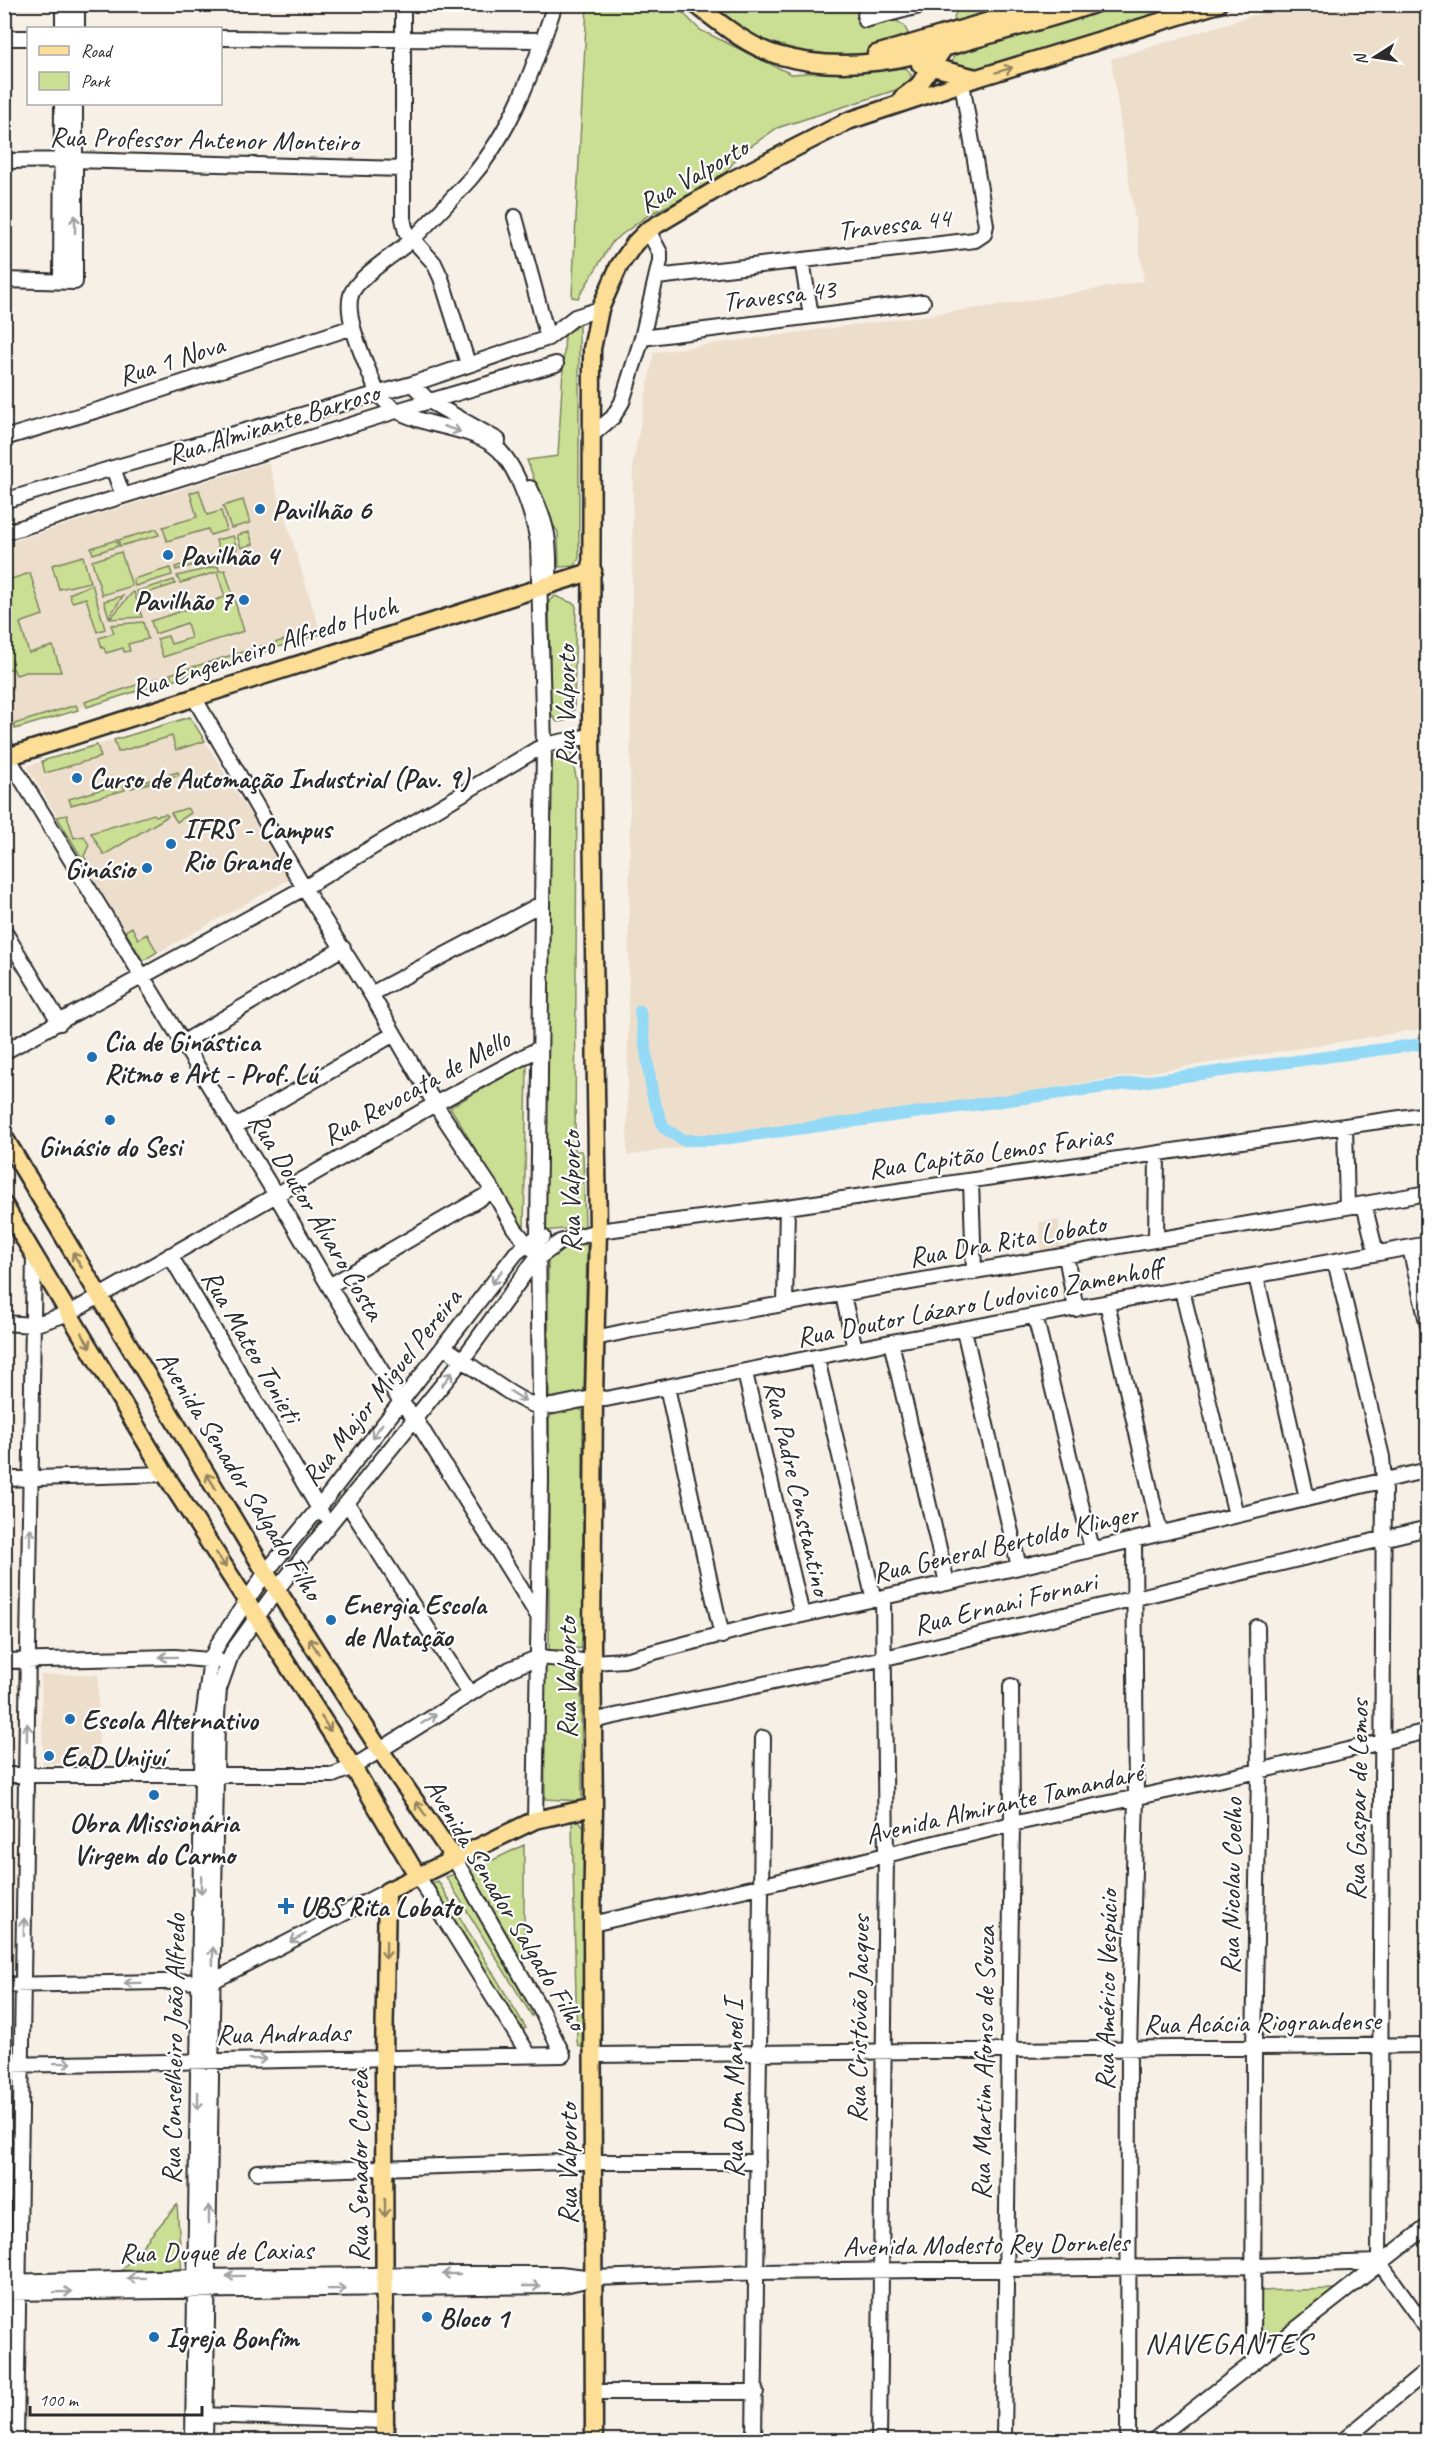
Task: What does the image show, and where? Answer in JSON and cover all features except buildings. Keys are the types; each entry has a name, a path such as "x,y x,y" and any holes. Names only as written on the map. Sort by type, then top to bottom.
{"main road":[{"path":"695,4 751,44 776,55 854,65 895,60 942,50 1094,4"},
{"path":"841,63 1048,4"},
{"path":"888,107 919,85 942,50 957,37 1067,4"},
{"path":"888,107 1218,4"},
{"path":"895,60 930,66 969,81"},
{"name":"Rua Valporto","path":"594,2440 592,1721 594,1397 598,1231 591,736 592,349 600,309 619,266 635,243 648,230 732,180 848,121 888,107"},
{"name":"Rua Engenheiro Alfredo Huch","path":"6,753 195,699 592,571"},
{"name":"Avenida Senador Salgado Filho","path":"4,1137 266,1572 380,1750 454,1857"},
{"name":"Avenida Senador Salgado Filho","path":"4,1205 165,1474 353,1767 417,1875"},
{"path":"387,1891 535,1820 594,1807"},
{"name":"Rua Senador Corrêa","path":"385,2440 384,2056 387,1891"}],"street":[{"path":"63,4 63,27"},
{"path":"76,27 77,4"},
{"path":"404,4 402,218 406,232 434,263 441,278 468,364"},
{"path":"488,437 396,411 377,394 353,327 350,298 355,285 412,239 471,177 508,124 543,40 555,4"},
{"path":"866,4 865,20 927,4"},
{"path":"4,38 27,38"},
{"path":"222,38 543,40"},
{"name":"Travessa 44","path":"657,278 975,240 984,234 986,225 969,81"},
{"path":"4,280 75,282 68,160 62,105"},
{"path":"61,281 68,160 75,105"},
{"name":"Rua Professor Antenor Monteiro","path":"4,161 68,160 403,169"},
{"path":"515,217 548,338"},
{"path":"592,435 614,417 622,402 642,338 657,278 660,253 648,230"},
{"path":"802,260 811,316"},
{"name":"Travessa 43","path":"642,338 923,302"},
{"path":"4,501 412,384 548,338 576,317 600,309"},
{"name":"Rua 1 Nova","path":"4,438 353,327"},
{"name":"Rua Almirante Barroso","path":"4,532 556,364"},
{"path":"412,384 429,401 488,437"},
{"name":"Rua Valporto","path":"488,437 507,460 534,518 544,585 538,1236 539,1657 535,1820"},
{"path":"113,468 123,496"},
{"path":"195,699 304,888 371,994 435,1104 525,1244 539,1255"},
{"path":"4,1052 304,888 544,745 591,736"},
{"name":"Rua Doutor Álvaro Costa","path":"6,753 276,1196 328,1286 400,1401 416,1420 539,1617"},
{"path":"371,994 541,904"},
{"path":"4,931 60,1023"},
{"path":"182,1043 343,948"},
{"path":"234,1127 394,1034"},
{"name":"Rua Revocata de Mello","path":"33,1325 70,1312 435,1104 540,1048"},
{"name":"Rua Capitão Lemos Farias","path":"539,1255 560,1242 598,1231 787,1207 1428,1114"},
{"path":"1345,1126 1347,1207"},
{"path":"1156,1240 1157,1154"},
{"path":"971,1181 974,1272"},
{"path":"328,1286 493,1191"},
{"name":"Rua Dra Rita Lobato","path":"595,1338 785,1303 843,1295 1428,1193"},
{"path":"1364,1204 1376,1253"},
{"path":"785,1303 787,1207"},
{"path":"538,1236 560,1242"},
{"name":"Rua Major Miguel Pereira","path":"211,1659 218,1644 266,1572 525,1244 538,1236"},
{"name":"Rua Doutor Lázaro Ludovico Zamenhoff","path":"540,1407 594,1397 606,1399 666,1388 818,1359 891,1342 1428,1244"},
{"path":"1410,1248 1428,1326"},
{"path":"16,2440 12,2287 23,2064 34,1254"},
{"name":"Rua Mateo Tonieti","path":"170,1255 318,1509 329,1523"},
{"name":"Rua Major Miguel Pereira","path":"257,1616 329,1523 416,1420 539,1255"},
{"path":"1066,1256 1076,1309"},
{"name":"Rua Gaspar de Lemos","path":"1335,1261 1382,1457 1384,1481 1379,2262"},
{"path":"1256,1276 1307,1498"},
{"path":"1182,1290 1236,1515"},
{"path":"843,1295 855,1349"},
{"path":"1107,1303 1160,1533"},
{"path":"1035,1316 1092,1549"},
{"path":"4,1323 33,1325"},
{"path":"964,1330 1019,1567"},
{"path":"891,1342 947,1583"},
{"path":"444,1347 514,1395 540,1407"},
{"name":"Rua Cristóvão Jacques","path":"818,1359 879,1599 885,1658 886,1856 879,2440"},
{"name":"Rua Padre Constantino","path":"745,1372 802,1615"},
{"path":"666,1388 722,1636"},
{"name":"Rua General Bertoldo Klinger","path":"539,1657 593,1662 624,1660 802,1615 1019,1567 1428,1470"},
{"path":"4,1479 165,1474"},
{"path":"346,1503 470,1694"},
{"name":"Rua Ernani Fornari","path":"592,1721 885,1658 1428,1528"},
{"name":"Rua Américo Vespúcio","path":"1128,2440 1129,2049 1136,1798 1134,1540"},
{"name":"Rua Conselheiro João Alfredo","path":"206,2440 200,2415 209,1830 216,1776 219,1689 226,1663 257,1616"},
{"name":"Rua Nicolau Coelho","path":"1253,2362 1254,2049 1259,1772 1257,1627"},
{"path":"4,1661 176,1657 211,1659 226,1663"},
{"path":"4,1775 333,1775 353,1767 510,1669 539,1657"},
{"name":"Rua Conselheiro João Alfredo","path":"209,1830 202,1776 203,1719 211,1659"},
{"name":"Rua Martim Afonso de Souza","path":"1004,2440 1007,2049 1012,1824 1011,1686"},
{"name":"Avenida Almirante Tamandaré","path":"592,1924 886,1856 1012,1824 1259,1772 1428,1731"},
{"name":"Rua Dom Manoel I","path":"754,2440 758,2272 763,1738"},
{"name":"Avenida Senador Salgado Filho","path":"454,1857 542,2012 563,2055"},
{"name":"Avenida Senador Salgado Filho","path":"417,1875 529,2055"},
{"path":"4,1986 206,1981 387,1891"},
{"name":"Rua Acácia Riograndense","path":"594,2055 1007,2049 1254,2049 1428,2045"},
{"name":"Rua Andradas","path":"4,2065 384,2056 563,2055"},
{"path":"257,2172 594,2162 758,2162"},
{"path":"1154,2440 1428,2226"},
{"path":"1379,2262 1428,2330"},
{"name":"Avenida Modesto Rey Dorneles","path":"594,2278 758,2272 1254,2266 1379,2262"},
{"name":"Rua Duque de Caxias","path":"12,2287 386,2282 560,2274 594,2278"},
{"path":"1344,2440 1428,2370"},
{"path":"593,2392 756,2392"},
{"path":"200,2415 385,2421"},
{"name":"Rua Conselheiro João Alfredo","path":"193,2440 200,2415"}],"shaded area":[{"path":"1287,5 1427,5 1427,1028 627,1156 633,463 654,352 1002,305 1144,281 1111,59"},
{"path":"268,462 321,634 10,730 4,713 4,544"},
{"name":"IFRS - Campus Rio Grande","path":"190,717 290,879 143,961 27,766"},
{"path":"1059,1220 1061,1250 1041,1252 1039,1222"},
{"name":"Escola Alternativo","path":"98,1674 99,1762 43,1764 41,1675"}],"green space":[{"path":"587,5 675,5 700,30 791,74 906,68 911,75 910,81 905,87 777,128 741,153 725,173 676,202 650,214 613,241 578,298 572,297"},
{"path":"712,5 858,5 857,25 897,21 908,33 894,45 876,52 832,55 808,52 749,33"},
{"path":"960,5 1033,5 957,28 954,17"},
{"path":"1113,5 1188,5 969,71 952,64 954,54"},
{"path":"579,323 579,558 575,566 559,567 558,532 549,519 527,460 558,456 565,334"},
{"path":"199,490 207,515 221,511 227,530 210,535 208,529 167,541 163,527 197,517 190,493"},
{"path":"243,500 250,523 231,528 223,506"},
{"path":"157,529 159,535 120,546 118,540"},
{"path":"249,532 253,544 241,548 237,535"},
{"path":"233,536 237,549 220,554 216,540"},
{"path":"116,540 118,546 93,554 91,548"},
{"path":"121,552 132,586 102,595 92,561"},
{"path":"214,555 215,559 176,570 175,567"},
{"path":"83,556 90,582 59,589 52,565"},
{"path":"218,566 219,571 225,570 244,631 163,657 157,639 168,636 171,644 191,638 187,623 155,634 151,621 225,597 217,572 180,583 177,576"},
{"path":"170,568 172,575 135,586 133,579"},
{"path":"30,573 43,615 20,623 29,653 53,646 61,672 26,672 16,675 13,668 5,671 5,581"},
{"path":"174,580 175,584 138,596 137,591"},
{"path":"92,584 105,629 97,632 86,598 72,602 69,594"},
{"path":"134,592 142,617 110,619 131,594"},
{"path":"123,596 109,617 104,601"},
{"path":"555,596 575,604 576,607 574,710 567,713 565,721 557,722 551,714 549,601"},
{"path":"143,622 148,639 128,644 130,651 124,652 123,648 106,653 102,648 99,638 114,633 111,625"},
{"path":"320,629 321,634 275,648 274,643"},
{"path":"265,645 267,651 172,680 170,674"},
{"path":"158,678 159,684 87,707 85,702"},
{"path":"76,705 78,710 15,729 14,724"},
{"path":"190,717 205,741 176,750 172,736 118,752 114,740"},
{"path":"97,745 101,757 45,773 42,761"},
{"path":"571,753 577,782 575,1151 581,1151 583,1154 585,1227 543,1231 548,756"},
{"path":"178,772 179,775 131,788 130,786"},
{"path":"122,779 125,790 71,805 69,799 120,784"},
{"path":"187,808 191,813 177,822 171,813"},
{"path":"154,814 168,816 104,855 91,833"},
{"path":"67,815 74,838 84,836 89,845 84,856 94,874 92,875 57,817"},
{"path":"132,927 138,939 147,934 157,952 143,961 125,931"},
{"path":"527,1064 524,1230 450,1107"},
{"path":"578,1243 587,1245 584,1389 581,1393 549,1398 548,1259 551,1253"},
{"path":"579,1409 583,1411 583,1648 549,1651 549,1420 551,1415"},
{"path":"546,1666 581,1669 582,1801 545,1799 544,1671"},
{"path":"572,1820 579,1821 584,1827 582,2048 577,2041"},
{"path":"524,1845 524,1967 470,1871"},
{"path":"455,1874 533,2011 532,2016 446,1877"},
{"path":"438,1881 526,2028 522,2030 432,1883"},
{"path":"177,2205 182,2274 120,2272"},
{"path":"1336,2289 1255,2353 1256,2291"}],"waterway":[{"path":"640,1011 653,1098 664,1128 683,1140 716,1140 1428,1043"}],"place":[{"name":"Pavilhão 6","path":"260,509"},
{"name":"Pavilhão 4","path":"168,555"},
{"name":"Pavilhão 7","path":"244,600"},
{"name":"Curso de Automação Industrial (Pav. 9)","path":"77,778"},
{"name":"IFRS - Campus Rio Grande","path":"171,844"},
{"name":"Ginásio","path":"147,868"},
{"name":"Cia de Ginástica Ritmo e Art - Prof. Lú","path":"92,1057"},
{"name":"Ginásio do Sesi","path":"110,1120"},
{"name":"Energia Escola de Natação","path":"331,1620"},
{"name":"Escola Alternativo","path":"70,1719"},
{"name":"EaD Unijuí","path":"49,1756"},
{"name":"Obra Missionária Virgem do Carmo","path":"154,1795"},
{"name":"UBS Rita Lobato","path":"286,1906"},
{"name":"Bloco 1","path":"427,2317"},
{"name":"Igreja Bonfim","path":"154,2337"}],"district":[{"name":"NAVEGANTES","path":"1228,2343"}]}
